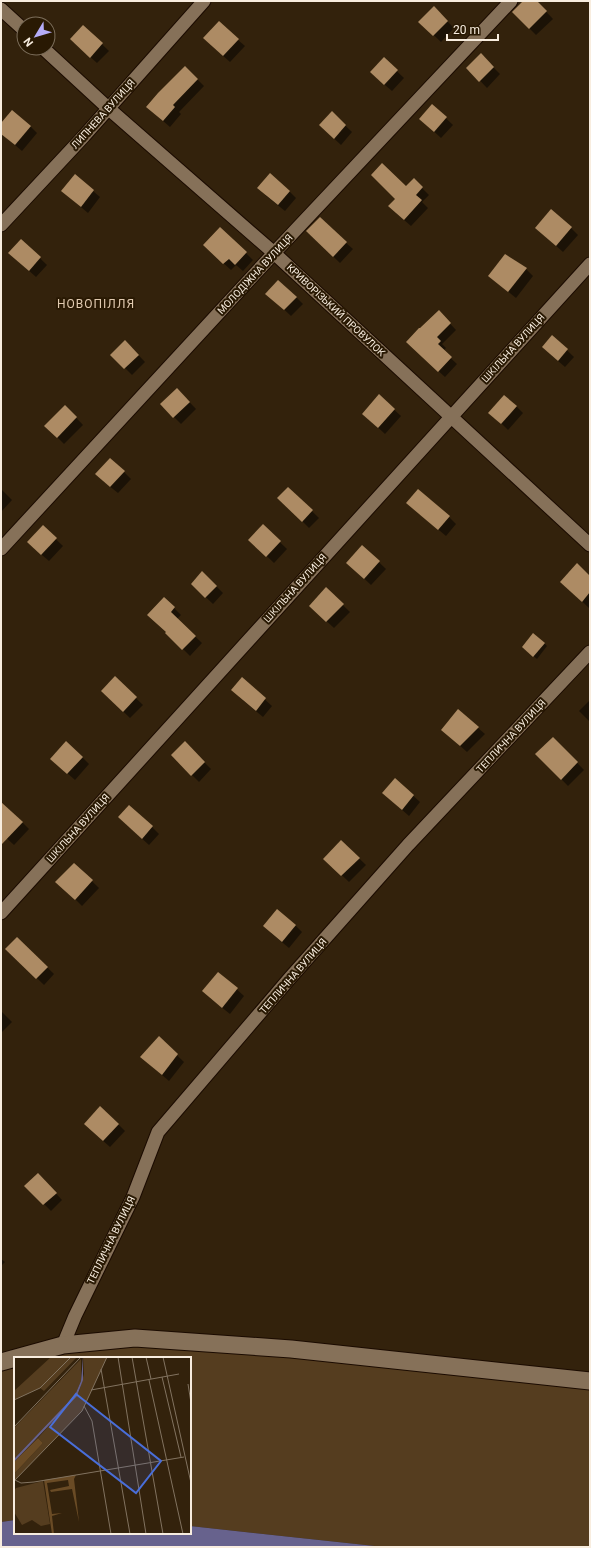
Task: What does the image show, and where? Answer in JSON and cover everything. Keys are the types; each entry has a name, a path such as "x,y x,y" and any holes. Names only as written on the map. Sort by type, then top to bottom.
{"street":[{"name":"ЛИПНЕВА ВУЛИЦЯ","path":"1,225 204,1"},
{"name":"МОЛОДІЖНА ВУЛИЦЯ","path":"1,549 274,253 511,1"},
{"path":"1,9 16,23"},
{"name":"КРИВОРІЗЬКИЙ ПРОВУЛОК","path":"52,56 108,108 274,253 590,545"},
{"name":"ШКІЛЬНА ВУЛИЦЯ","path":"1,913 590,264"},
{"name":"ТЕПЛИЧНА ВУЛИЦЯ","path":"62,1345 74,1316 133,1197 158,1132 289,979 408,845 590,652"},
{"path":"19,1357 62,1345 135,1338 292,1349 590,1381"},
{"path":"1,1362 14,1358"}],"shaded area":[{"path":"135,1338 291,1349 590,1381 590,1547 384,1547 191,1526 191,1357 20,1357 63,1345"},
{"path":"14,1358 14,1520 1,1522 1,1362"},
{"path":"14,1520 14,1534 191,1534 191,1526 384,1547 1,1547 1,1522"}],"building":[{"path":"523,1 537,1 547,11 529,29 512,12"},
{"path":"434,6 448,21 433,36 418,22"},
{"path":"219,21 239,39 223,56 203,38"},
{"path":"83,25 103,43 90,58 70,39"},
{"path":"481,53 494,67 479,82 466,68"},
{"path":"384,57 398,70 384,85 370,72"},
{"path":"185,66 198,79 173,105 175,107 163,121 146,107"},
{"path":"432,104 447,117 434,132 419,119"},
{"path":"12,110 31,126 15,145 1,134 1,123"},
{"path":"332,111 346,125 334,139 319,125"},
{"path":"382,163 406,186 414,178 423,187 416,195 422,200 404,220 388,206 395,199 371,175"},
{"path":"270,173 290,191 278,205 257,188"},
{"path":"75,174 94,190 81,207 61,191"},
{"path":"551,209 572,227 556,246 535,228"},
{"path":"320,217 347,242 333,257 306,231"},
{"path":"220,227 247,252 235,265 229,259 223,264 203,245"},
{"path":"21,239 41,257 29,271 8,253"},
{"path":"505,254 527,268 508,292 488,276"},
{"path":"278,280 297,297 284,310 265,294"},
{"path":"439,310 451,323 437,337 441,341 438,344 452,357 438,372 406,342"},
{"path":"552,335 568,349 558,361 542,347"},
{"path":"125,340 139,355 124,369 110,355"},
{"path":"177,388 190,402 173,418 160,404"},
{"path":"379,394 395,409 378,428 362,414"},
{"path":"504,395 517,406 501,424 488,413"},
{"path":"65,405 77,417 57,438 44,426"},
{"path":"110,458 125,471 110,487 95,474"},
{"path":"288,487 313,510 302,522 277,498"},
{"path":"418,489 450,516 438,530 406,503"},
{"path":"263,524 281,541 266,557 248,540"},
{"path":"43,525 57,538 41,555 27,542"},
{"path":"362,545 380,561 364,579 346,563"},
{"path":"577,563 590,576 590,592 582,602 560,582"},
{"path":"202,571 217,586 205,598 191,584"},
{"path":"326,587 344,604 326,622 309,606"},
{"path":"164,597 175,607 171,612 196,636 182,650 165,633 166,632 147,615"},
{"path":"533,633 545,643 533,657 522,647"},
{"path":"115,676 137,697 123,712 101,691"},
{"path":"242,677 266,698 256,711 231,690"},
{"path":"458,709 479,727 460,746 441,730"},
{"path":"553,737 578,762 561,780 535,754"},
{"path":"66,741 83,757 67,774 50,759"},
{"path":"185,741 205,762 191,776 171,755"},
{"path":"395,778 414,795 402,810 382,793"},
{"path":"1,802 23,822 1,845"},
{"path":"129,805 153,826 142,839 118,817"},
{"path":"341,840 360,858 341,876 323,859"},
{"path":"74,863 93,880 75,900 55,882"},
{"path":"277,909 296,925 282,942 263,926"},
{"path":"17,937 48,967 36,979 5,949"},
{"path":"218,972 238,988 222,1008 202,991"},
{"path":"159,1036 178,1054 162,1075 140,1057"},
{"path":"100,1106 119,1124 103,1141 84,1124"},
{"path":"38,1173 57,1193 43,1205 24,1186"}],"district":[{"name":"НОВОПІЛЛЯ","path":"96,304"}]}
